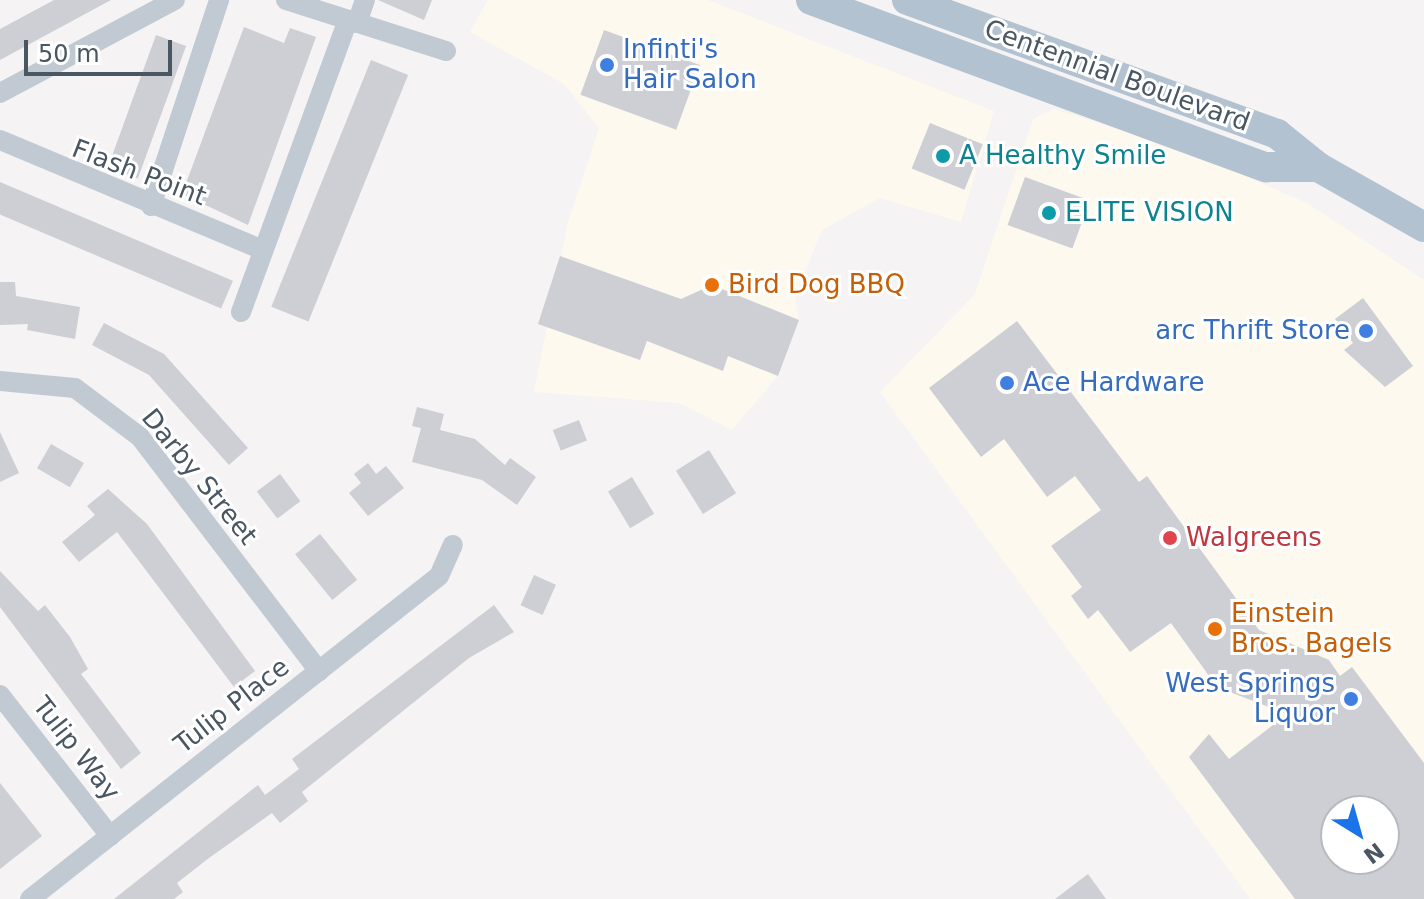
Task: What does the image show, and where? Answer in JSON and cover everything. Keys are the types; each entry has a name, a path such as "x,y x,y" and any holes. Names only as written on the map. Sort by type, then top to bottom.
{"main road":[{"name":"Centennial Boulevard","path":"811,0 1266,167 1318,167"},
{"name":"Centennial Boulevard","path":"907,0 1277,134 1318,167 1424,227"}],"street":[{"path":"0,93 175,0"},
{"path":"151,206 219,0"},
{"path":"287,0 446,51"},
{"path":"241,312 352,22 365,0"},
{"name":"Flash Point","path":"0,140 151,206 263,250"},
{"name":"Darby Street","path":"0,381 75,388 140,437 319,671"},
{"name":"Tulip Place","path":"30,899 439,576 453,545"},
{"name":"Tulip Way","path":"0,695 110,836"}],"shaded area":[{"path":"488,0 708,0 994,111 961,222 880,198 822,230 795,297 799,320 778,376 732,430 679,403 534,392 568,222 599,128 564,84 470,32"},
{"path":"1054,109 1171,144 1307,203 1424,280 1424,899 1250,899 880,392 975,294 1033,119"}],"building":[{"path":"54,0 111,0 0,60 0,29"},
{"path":"378,0 432,0 424,20"},
{"path":"244,27 284,43 290,28 316,37 248,225 182,194"},
{"path":"604,30 700,65 676,130 580,95"},
{"path":"156,35 186,46 138,178 108,167"},
{"path":"371,60 408,75 308,322 271,307"},
{"name":"A Healthy Smile","path":"930,123 983,144 964,190 912,168"},
{"name":"ELITE VISION","path":"1025,177 1090,201 1072,249 1008,225"},
{"path":"0,182 233,281 221,308 0,215"},
{"path":"560,256 681,299 712,285 799,320 778,376 728,356 723,371 647,341 640,360 538,324"},
{"path":"0,282 15,282 16,296 80,307 75,339 27,330 28,324 0,325"},
{"name":"arc Thrift Store","path":"1363,298 1413,366 1385,387 1344,350 1353,343 1335,319"},
{"path":"1017,321 1139,482 1147,476 1259,630 1329,660 1340,676 1352,667 1424,763 1424,899 1295,899 1189,757 1209,734 1229,759 1287,714 1217,687 1171,623 1130,652 1098,610 1088,619 1071,596 1082,587 1051,546 1101,510 1075,476 1047,497 1004,439 981,457 929,388"},
{"path":"104,323 164,354 248,448 229,465 149,375 92,345"},
{"path":"417,407 444,414 440,430 475,439 505,465 510,458 536,477 517,505 482,480 412,462 421,428 412,426"},
{"path":"579,420 587,441 561,451 553,430"},
{"path":"0,432 19,473 0,482"},
{"path":"51,444 84,463 70,487 37,468"},
{"path":"709,450 736,493 703,514 676,471"},
{"path":"368,463 376,474 386,466 404,488 368,516 349,493 361,483 354,474"},
{"path":"280,474 300,501 277,519 257,491"},
{"path":"632,477 654,514 630,528 608,491"},
{"path":"108,489 147,524 255,671 234,687 117,532 79,562 62,542 95,515 87,506"},
{"path":"320,534 357,580 332,600 295,554"},
{"path":"0,571 38,611 45,605 70,637 88,669 81,674 141,753 121,769 0,607"},
{"path":"534,575 556,585 543,615 521,605"},
{"path":"494,605 514,632 469,658 302,792 308,801 280,823 272,813 209,858 177,883 183,892 174,899 114,899 258,785 265,795 299,769 292,759"},
{"path":"0,783 42,836 0,869"},
{"path":"1088,874 1106,899 1055,899"}],"place":[{"name":"Infinti's Hair Salon","path":"607,65"},
{"name":"A Healthy Smile","path":"943,156"},
{"name":"ELITE VISION","path":"1049,213"},
{"name":"Bird Dog BBQ","path":"712,285"},
{"name":"arc Thrift Store","path":"1366,331"},
{"name":"Ace Hardware","path":"1007,383"},
{"name":"Walgreens","path":"1170,538"},
{"name":"Einstein Bros. Bagels","path":"1215,629"},
{"name":"West Springs Liquor","path":"1351,699"}]}
